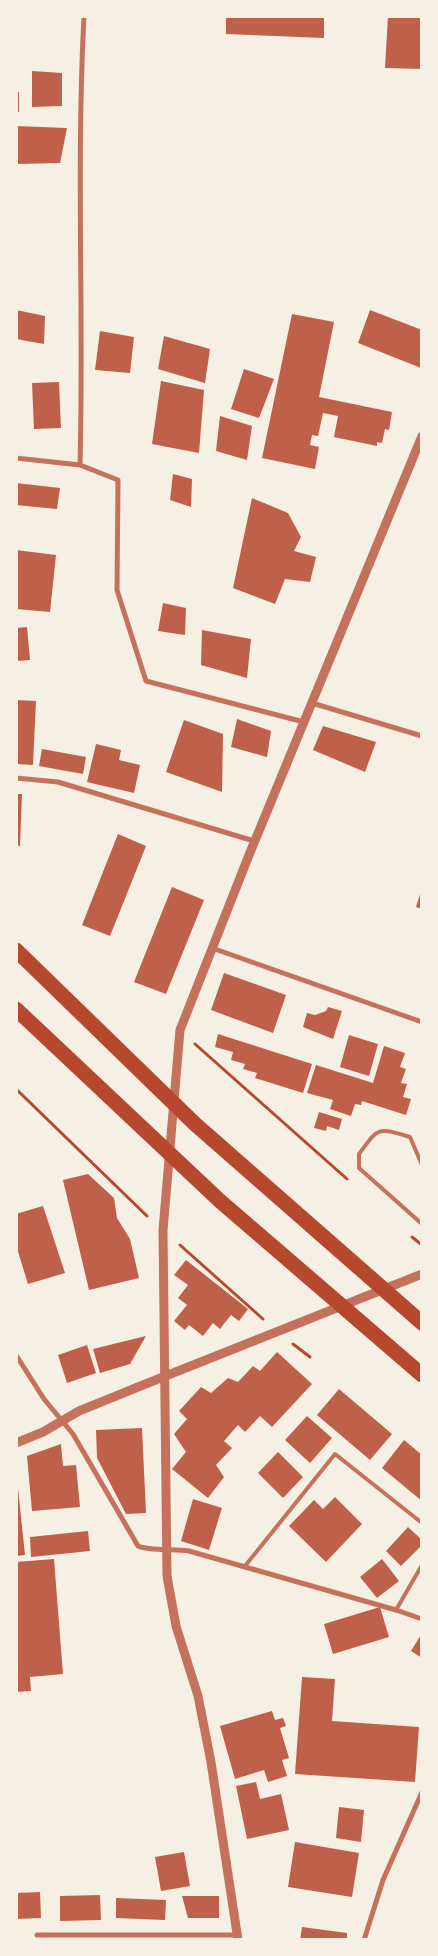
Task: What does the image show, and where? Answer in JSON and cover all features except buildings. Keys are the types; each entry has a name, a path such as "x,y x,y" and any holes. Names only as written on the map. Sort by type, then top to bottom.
{"highway":[{"path":"16,950 195,1124 422,1323"},
{"path":"16,1009 220,1200 422,1375"}],"street":[{"path":"80,465 82,382 79,106 84,16"},
{"path":"37,1935 238,1937 218,1802 198,1696 172,1609 166,1548 164,1214 176,1060 180,1030 254,841 422,436"},
{"path":"16,458 80,465 118,480 118,590 146,680 304,722"},
{"path":"312,703 422,736"},
{"path":"16,778 58,782 254,841"},
{"path":"212,948 422,1022"},
{"path":"16,1443 63,1421 79,1411 422,1274"},
{"path":"16,1355 44,1399 73,1434 138,1546 144,1549 166,1548 189,1551 396,1610 422,1620"},
{"path":"364,1940 383,1880 422,1792"}],"lane":[{"path":"422,1165 410,1137 386,1129 377,1131 359,1154 359,1168 422,1224"},
{"path":"245,1566 335,1454 422,1523"},
{"path":"396,1610 422,1564"}],"path":[{"path":"180,1030 348,1180"},
{"path":"407,1232 422,1245"}]}
